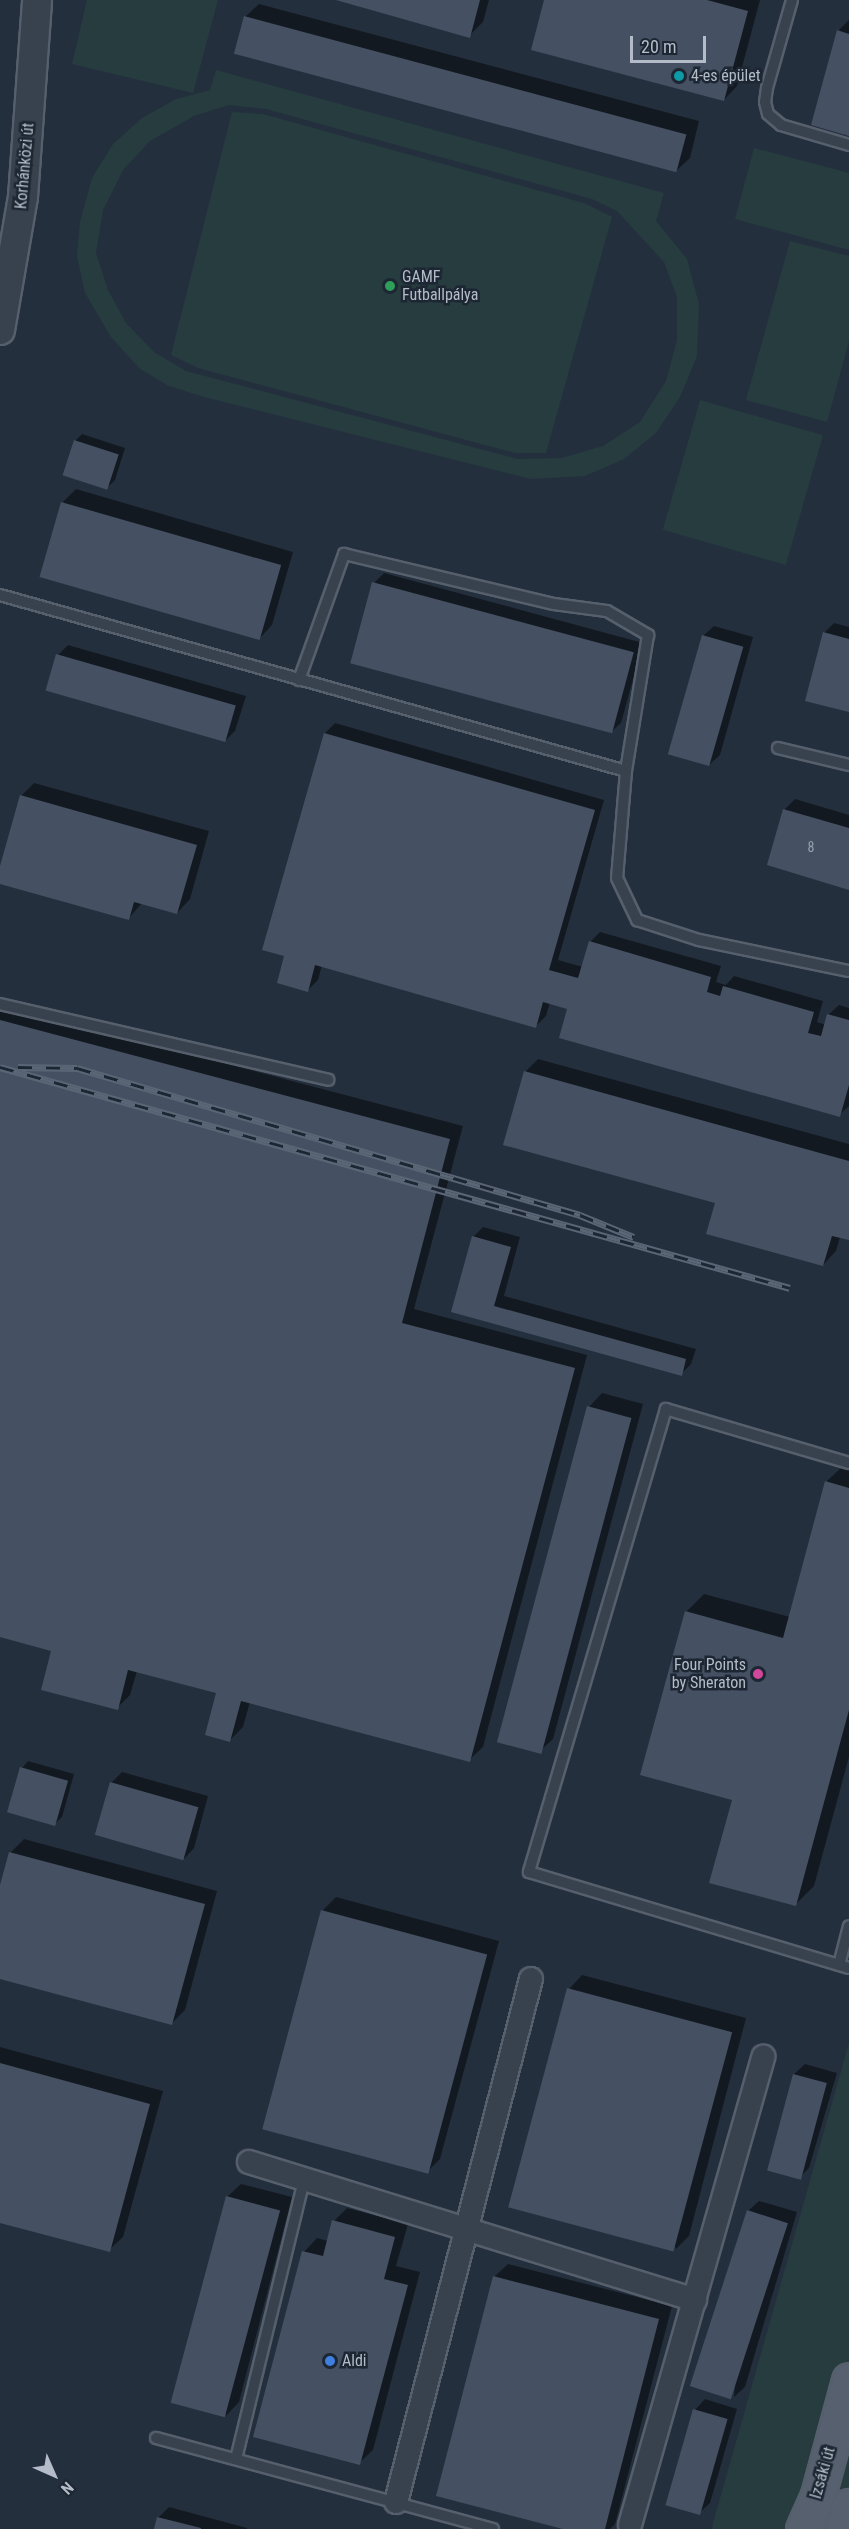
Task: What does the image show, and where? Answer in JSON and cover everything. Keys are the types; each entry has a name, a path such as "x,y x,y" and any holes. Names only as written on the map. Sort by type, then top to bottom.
{"main road":[{"name":"Izsáki út","path":"803,2529 818,2495 849,2380"},
{"name":"Izsáki út","path":"843,2529 849,2506"}],"street":[{"name":"Korhánközi út","path":"0,330 24,197 36,0"},
{"path":"396,2502 531,1979"},
{"path":"630,2525 763,2057"},
{"path":"249,2162 695,2300"}],"lane":[{"path":"792,0 767,88 765,102 768,114 781,125 849,145"},
{"path":"299,680 344,554 554,604 607,611 648,635 626,771 617,878 637,920 699,940 849,971"},
{"path":"0,595 626,771"},
{"path":"778,748 849,765"},
{"path":"0,1004 328,1080"},
{"path":"849,1463 666,1409 529,1872 844,1967 849,1926"},
{"path":"236,2459 304,2179"},
{"path":"156,2438 493,2529"}],"green space":[{"path":"87,0 218,0 193,93 72,64"},
{"path":"216,70 664,193 656,221 687,259 699,304 697,356 680,397 656,433 624,459 585,476 531,479 204,397 169,386 140,369 111,337 85,293 77,256 80,222 92,178 113,144 142,118 176,99 210,90","holes":["229,105 266,109 592,199 617,211 664,262 677,297 677,340 666,381 640,422 603,446 561,458 518,459 186,371 154,352 126,323 108,290 96,253 103,210 123,170 150,141 194,116"]},
{"name":"GAMF Futballpálya","path":"232,112 263,114 584,203 612,217 546,453 515,453 198,368 171,355"},
{"path":"754,148 849,173 849,250 735,219"},
{"path":"790,241 849,256 849,341 827,422 746,400"},
{"path":"700,400 823,435 786,565 663,530"},
{"path":"849,2043 849,2529 712,2529 713,2523"}],"building":[{"path":"336,0 480,0 470,38"},
{"name":"4-es épület","path":"544,0 707,0 748,11 724,101 531,50"},
{"path":"244,16 686,135 676,172 234,54"},
{"path":"837,30 849,34 849,136 811,125"},
{"path":"74,440 119,455 107,490 63,475"},
{"path":"61,502 281,565 260,640 40,577"},
{"path":"372,582 634,652 612,733 350,663"},
{"path":"823,632 849,639 849,712 805,701"},
{"path":"702,635 743,647 709,766 668,754"},
{"path":"56,654 236,706 225,742 46,691"},
{"path":"324,733 595,810 549,970 578,978 589,941 711,977 707,992 720,996 723,986 814,1012 808,1033 821,1036 827,1014 849,1020 849,1085 840,1117 559,1038 567,1009 543,1002 536,1028 315,965 308,992 277,983 284,956 262,950"},
{"path":"20,795 197,845 177,914 134,902 129,920 0,884 0,866"},
{"path":"783,809 849,828 849,890 767,865"},
{"path":"0,1020 450,1139 402,1323 575,1368 470,1762 241,1701 230,1742 205,1735 216,1693 128,1670 118,1710 41,1690 51,1651 0,1637"},
{"path":"524,1071 849,1161 849,1240 832,1236 823,1266 706,1234 715,1203 503,1145"},
{"path":"472,1236 511,1247 494,1306 686,1359 682,1376 451,1312"},
{"path":"587,1406 631,1418 541,1754 497,1742"},
{"name":"Four Points by Sheraton","path":"825,1481 849,1488 849,1710 796,1906 709,1883 732,1800 640,1775 685,1611 783,1638"},
{"path":"20,1767 68,1781 55,1826 7,1812"},
{"path":"110,1782 198,1807 183,1860 95,1835"},
{"path":"9,1852 205,1904 172,2025 0,1979 0,1885"},
{"path":"321,1910 487,1955 428,2174 262,2129"},
{"path":"567,1988 732,2032 673,2252 508,2207"},
{"path":"0,2063 150,2104 110,2252 0,2223"},
{"path":"793,2074 827,2083 801,2180 767,2171"},
{"path":"226,2196 280,2210 225,2417 171,2403"},
{"path":"747,2210 788,2223 731,2399 690,2386"},
{"name":"Aldi","path":"332,2220 395,2237 384,2279 408,2285 360,2465 253,2437 302,2251 323,2256"},
{"path":"493,2276 659,2319 605,2529 563,2529 436,2496"},
{"path":"693,2409 728,2419 700,2515 665,2505"},
{"path":"157,2517 201,2528 201,2529 154,2529"}],"railway":[{"path":"0,1067 790,1288"},
{"path":"18,1067 77,1068 580,1215 634,1237"}],"place":[{"name":"4-es épület","path":"679,76"},
{"name":"GAMF Futballpálya","path":"390,286"},
{"name":"Four Points by Sheraton","path":"758,1674"},
{"name":"Aldi","path":"330,2361"}]}
